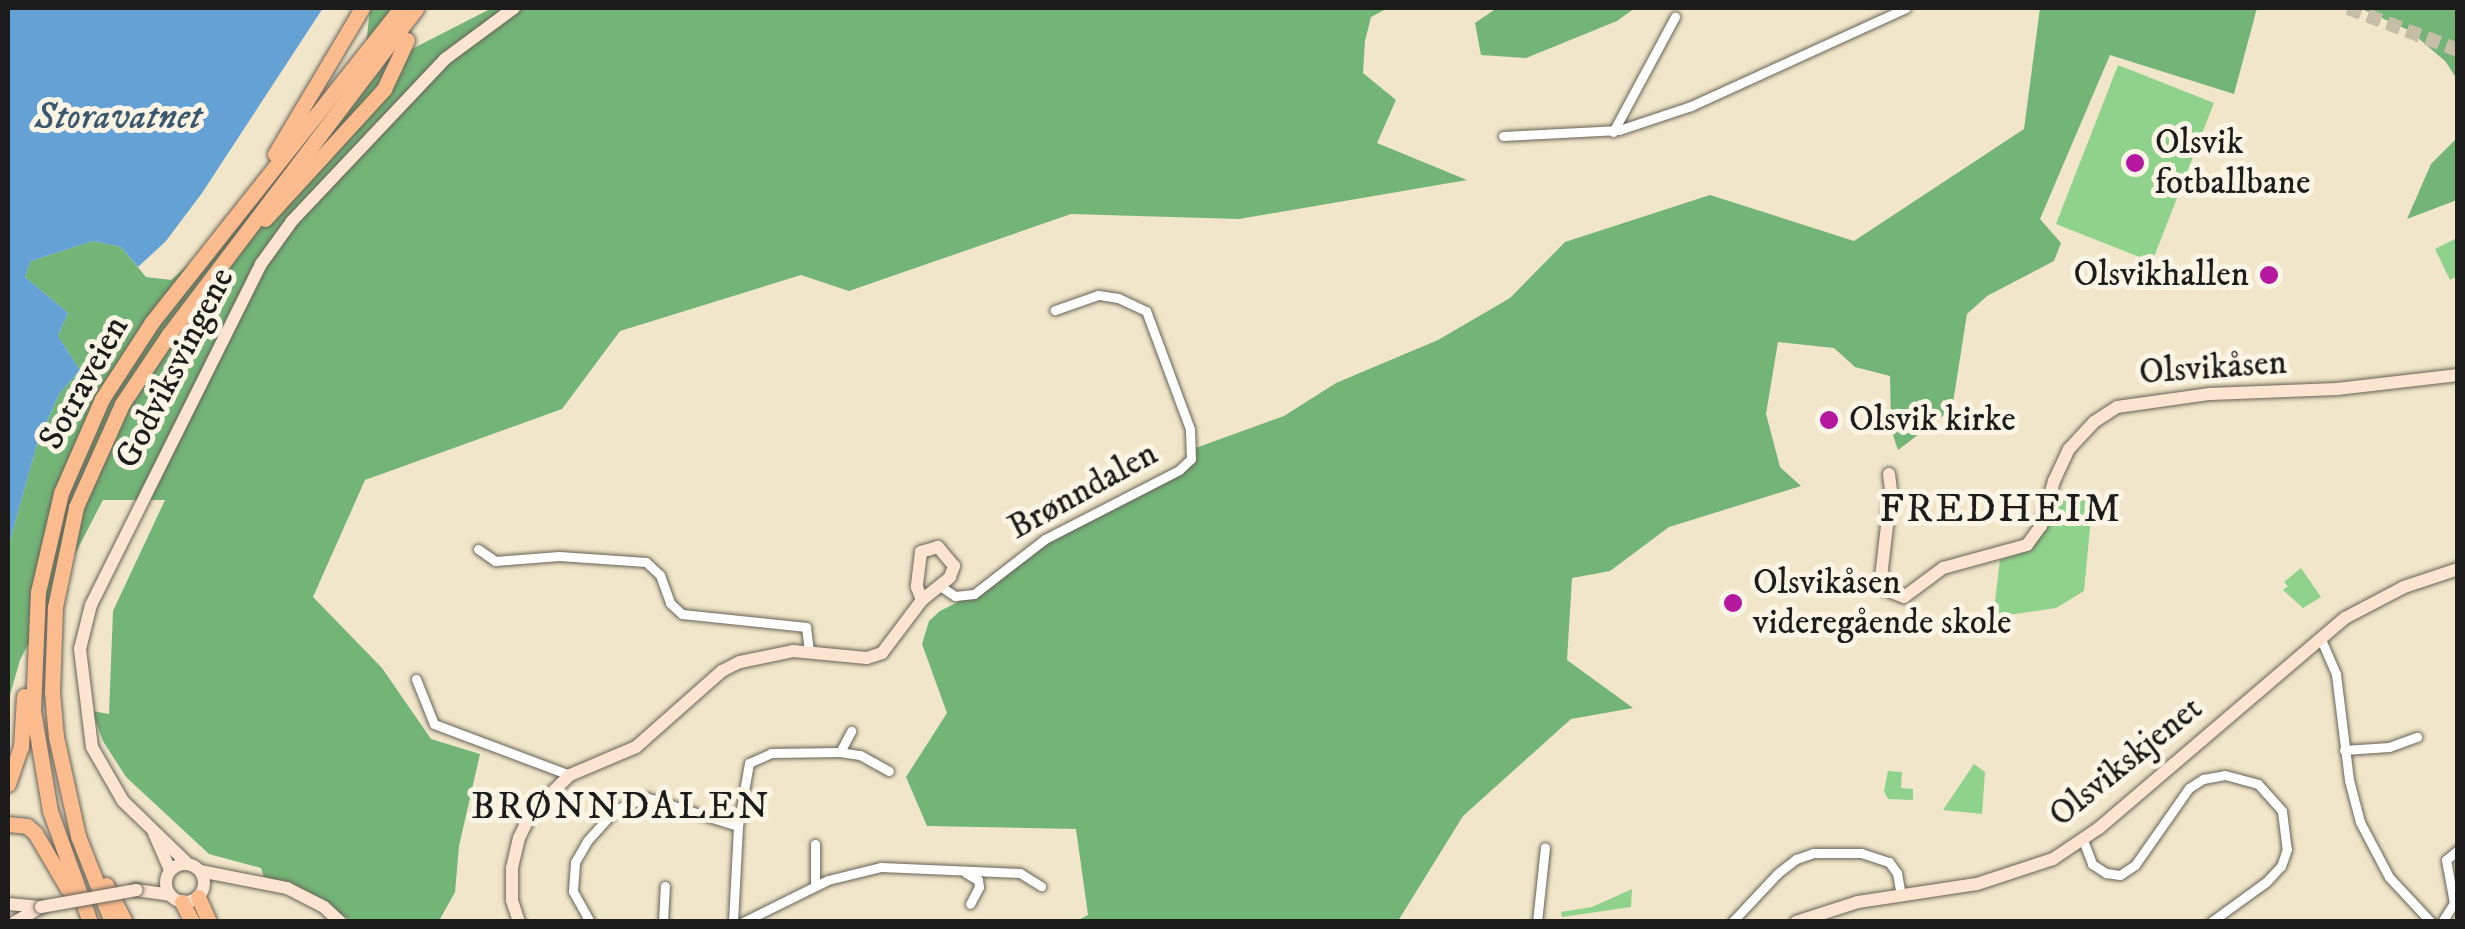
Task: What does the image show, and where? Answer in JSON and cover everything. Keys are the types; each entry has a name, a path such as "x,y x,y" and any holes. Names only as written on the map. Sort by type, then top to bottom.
{"highway":[{"path":"238,211 362,8"},
{"name":"Sotraveien","path":"112,922 78,836 57,747 52,692 54,627 76,508 122,404 401,8"},
{"name":"Sotraveien","path":"87,922 60,844 38,755 33,692 35,614 46,546 61,493 102,399 152,322 238,211 416,8"},
{"path":"212,277 373,102 407,40"},
{"path":"8,784 20,748 25,638 35,614"},
{"path":"57,747 67,760 74,798 100,872 125,922"},
{"path":"8,824 27,826 39,837 87,922"},
{"path":"189,895 192,922"},
{"path":"189,895 209,922"}],"main road":[{"name":"Godviksvingene","path":"194,868 112,788 92,747 80,649 91,605 261,264 292,221 432,72 478,30 514,8"},
{"name":"Olsvikåsen","path":"1889,474 1891,490 1881,577 1886,590 1904,597 1944,568 2027,545 2042,526 2054,481 2069,449 2114,408 2210,394 2337,390 2458,374"},
{"path":"519,922 512,900 512,868 519,838 531,813 570,775 636,747 732,666 770,654 875,656 891,644 922,600 940,586 954,566 938,546 924,548 917,586 922,600"},
{"name":"Olsvikskjenet","path":"1796,922 1858,902 2000,877 2053,858 2083,840 2320,638 2378,598 2458,569"},
{"name":"Godviksvingene","path":"150,826 168,873 189,895"},
{"path":"189,895 194,868"},
{"path":"136,890 168,873 194,868 287,888 324,907 340,922"},
{"path":"41,907 14,922 8,904 41,907 136,890 189,895 237,878"}],"street":[{"path":"1503,136 1612,132 1691,106 1906,8"},
{"path":"1612,132 1675,16"},
{"name":"Brønndalen","path":"940,586 955,596 974,594 1045,539 1180,470 1192,459 1190,429 1146,311 1118,298 1098,296 1055,310"},
{"path":"478,548 496,561 576,556 646,562 660,576 670,604 682,614 806,627 809,652"},
{"path":"2320,638 2336,674 2344,750 2360,822 2374,853 2398,889 2431,922"},
{"path":"416,679 434,724 570,775"},
{"path":"840,752 850,731"},
{"path":"2344,750 2389,747 2417,737"},
{"path":"729,920 746,769 753,760 770,753 840,752 860,755 889,771"},
{"path":"2083,840 2092,864 2106,874 2120,875 2134,864 2189,788 2203,779 2225,775 2258,784 2282,812 2288,850 2281,866 2266,882 2210,922"},
{"path":"590,922 572,891 575,862 586,841 615,810 644,797 738,826"},
{"path":"815,844 815,886"},
{"path":"1536,922 1545,847"},
{"path":"2442,922 2454,904 2446,860 2458,850"},
{"path":"1732,922 1796,858 1814,853 1862,853 1889,862 1897,872 1901,896"},
{"path":"743,922 815,886 881,867 1020,873 1041,886"},
{"path":"966,872 978,880 979,887 970,904"},
{"path":"663,922 665,886"}],"green space":[{"path":"370,8 411,8 410,50 492,8 1388,8 1371,17 1365,41 1363,73 1396,100 1377,143 1467,180 1239,219 1071,214 849,291 801,275 620,331 562,409 365,480 313,597 382,668 431,739 480,754 459,846 455,892 439,921 350,921 323,899 290,883 264,877 261,868 209,854 126,777 103,741 92,711 109,714 113,611 165,500 103,500 20,660 8,702 8,548 37,444 59,394 80,370 58,336 68,313 25,277 31,261 93,241 121,247 146,277 171,280 251,209 275,194 362,84"},
{"path":"1497,8 1635,8 1617,21 1526,58 1481,55 1475,23"},
{"path":"2040,8 2257,8 2234,94 2110,55 2040,219 2061,243 2054,261 1987,296 1967,314 1952,409 1898,450 1891,429 1890,376 1855,367 1834,348 1778,342 1766,414 1780,467 1801,486 1669,527 1610,571 1572,578 1567,660 1633,708 1571,719 1463,816 1398,921 1076,921 1088,915 1076,829 927,826 906,777 947,713 922,644 929,621 940,611 974,594 1013,561 1179,470 1193,449 1284,416 1336,383 1438,340 1510,298 1565,242 1710,195 1854,241 2024,129"},
{"path":"2360,8 2457,8 2457,79 2445,61 2410,31"},
{"name":"Olsvik fotballbane","path":"2118,65 2214,103 2152,262 2056,224"},
{"path":"2457,138 2457,200 2407,219 2431,164"},
{"path":"2457,238 2457,276 2450,280 2435,249"},
{"path":"2054,491 2093,496 2084,591 2056,608 1993,617 2000,560 2019,554"},
{"path":"2301,568 2321,597 2303,608 2283,590 2288,586 2284,582"},
{"path":"1974,764 1985,772 1982,814 1943,810"},
{"path":"1888,771 1902,772 1901,788 1913,789 1913,800 1888,799 1884,791"},
{"path":"1632,889 1631,907 1562,917 1561,912 1592,907"}],"water":[{"name":"Storavatnet","path":"8,8 323,8 202,193 166,241 138,267 121,247 93,241 31,261 25,277 68,313 58,336 80,370 59,394 37,444 8,548"}],"tunnel":[{"path":"2348,8 2458,50"}],"place":[{"name":"Olsvik fotballbane","path":"2135,163"},
{"name":"Olsvikhallen","path":"2269,275"},
{"name":"Olsvik kirke","path":"1829,420"},
{"name":"Olsvikåsen videregående skole","path":"1733,603"}],"district":[{"name":"FREDHEIM","path":"2001,510"},
{"name":"BRØNNDALEN","path":"621,808"}]}
